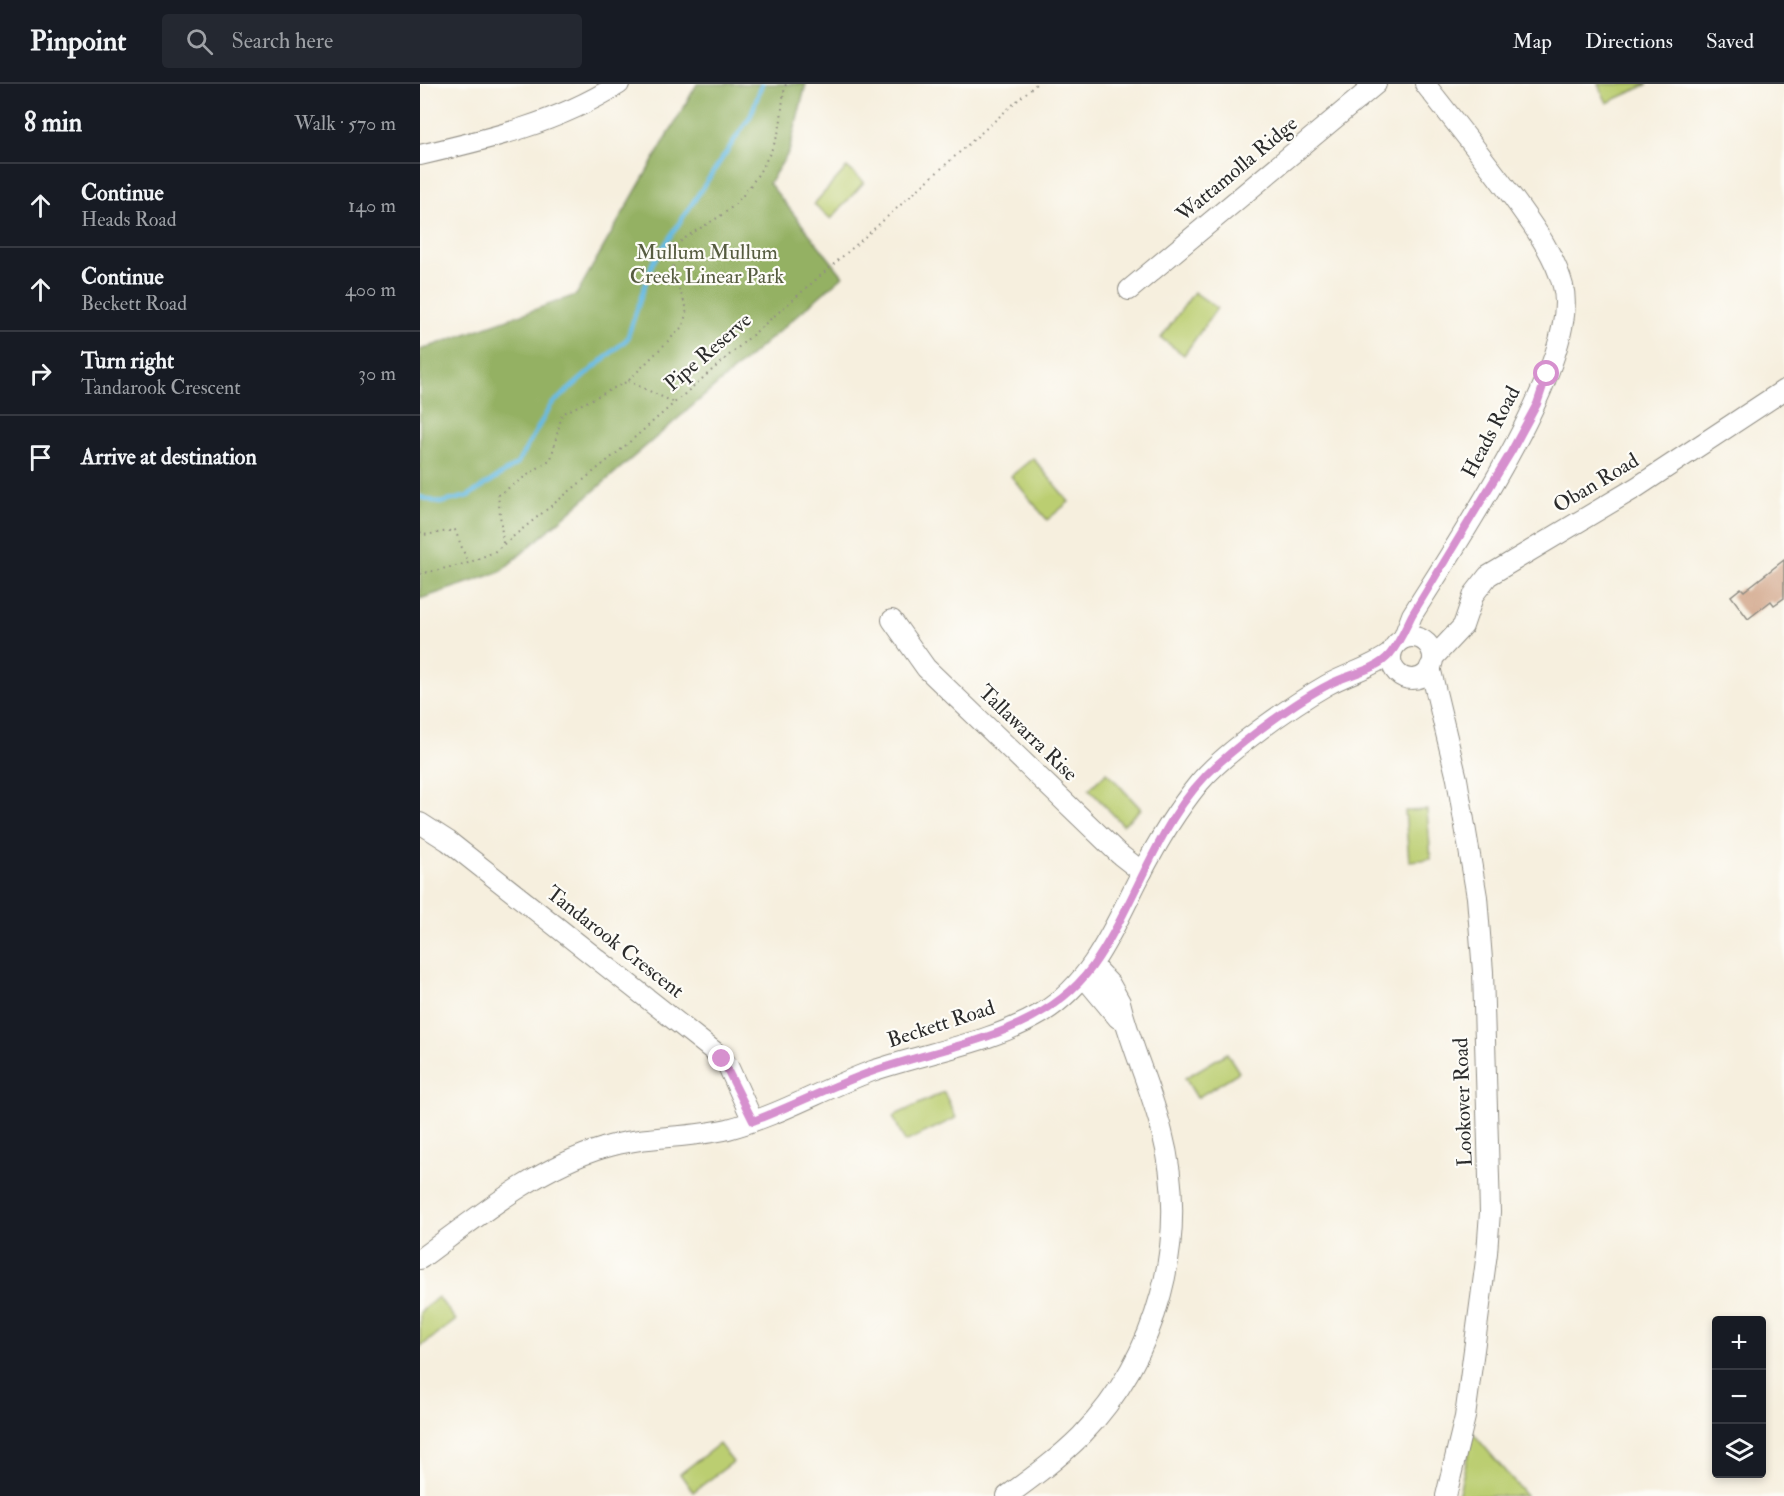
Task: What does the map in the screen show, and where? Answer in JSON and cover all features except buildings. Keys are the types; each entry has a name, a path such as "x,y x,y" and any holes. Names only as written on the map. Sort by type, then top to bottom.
{"street":[{"name":"Wattamolla Ridge","path":"1129,290 1376,84"},
{"name":"Heads Road","path":"1415,656 1412,615 1511,452 1537,404 1560,338 1565,302 1558,272 1547,246 1475,146 1425,84"},
{"path":"420,155 546,121 608,87"},
{"name":"Oban Road","path":"1415,656 1457,634 1463,626 1477,589 1488,576 1637,487 1784,390"},
{"name":"Tallawarra Rise","path":"891,620 926,668 1119,854 1142,872"},
{"name":"Beckett Road","path":"420,1259 523,1188 585,1154 605,1147 701,1134 753,1121 870,1072 1028,1020 1056,1003 1088,971 1142,872 1199,783 1218,764 1310,696 1330,684 1360,672 1415,656"},
{"name":"Lookover Road","path":"1415,656 1439,706 1457,779 1478,897 1483,972 1490,1212 1488,1253 1465,1417 1446,1496"},
{"name":"Tandarook Crescent","path":"420,823 455,846 715,1052 728,1066 753,1121"},
{"path":"1007,1496 1056,1458 1103,1411 1140,1354 1159,1304 1171,1237 1171,1180 1162,1132 1116,992 1088,971"}],"path":[{"path":"503,543 498,495 551,459 562,414 628,381 683,326 687,309 677,284 670,252 684,237 734,205 766,161 779,132 782,114 780,103 786,84"},
{"name":"Pipe Reserve","path":"420,574 468,564 485,557 618,452 1036,84"},
{"path":"628,381 673,402"},
{"path":"420,532 424,535 455,530 468,564"}],"green space":[{"name":"Mullum Mullum Creek Linear Park","path":"697,84 806,84 789,152 769,183 843,276 500,572 420,599 420,350 576,295"},
{"path":"1598,84 1648,84 1607,103"},
{"path":"847,167 864,182 831,219 814,204"},
{"path":"1194,292 1217,308 1184,355 1161,338"},
{"path":"1033,458 1069,502 1047,520 1011,476"},
{"path":"1107,772 1141,809 1123,825 1089,789"},
{"path":"1427,810 1431,859 1409,861 1405,811"},
{"path":"1227,1053 1239,1072 1197,1098 1185,1078"},
{"path":"944,1092 956,1118 905,1142 893,1116"},
{"path":"438,1297 456,1320 420,1347 420,1312"},
{"path":"1473,1433 1526,1496 1458,1496"},
{"path":"719,1444 733,1462 693,1492 680,1474"}],"waterway":[{"path":"420,497 440,503 468,496 517,464 551,405 627,339 652,264 751,115 762,84"}],"route":[{"path":"722,1059 728,1066 753,1121 870,1072 1028,1020 1056,1003 1075,987 1093,966 1142,872 1199,783 1236,749 1310,696 1330,684 1378,663 1403,639 1412,615 1524,429 1537,404 1547,374"}]}
